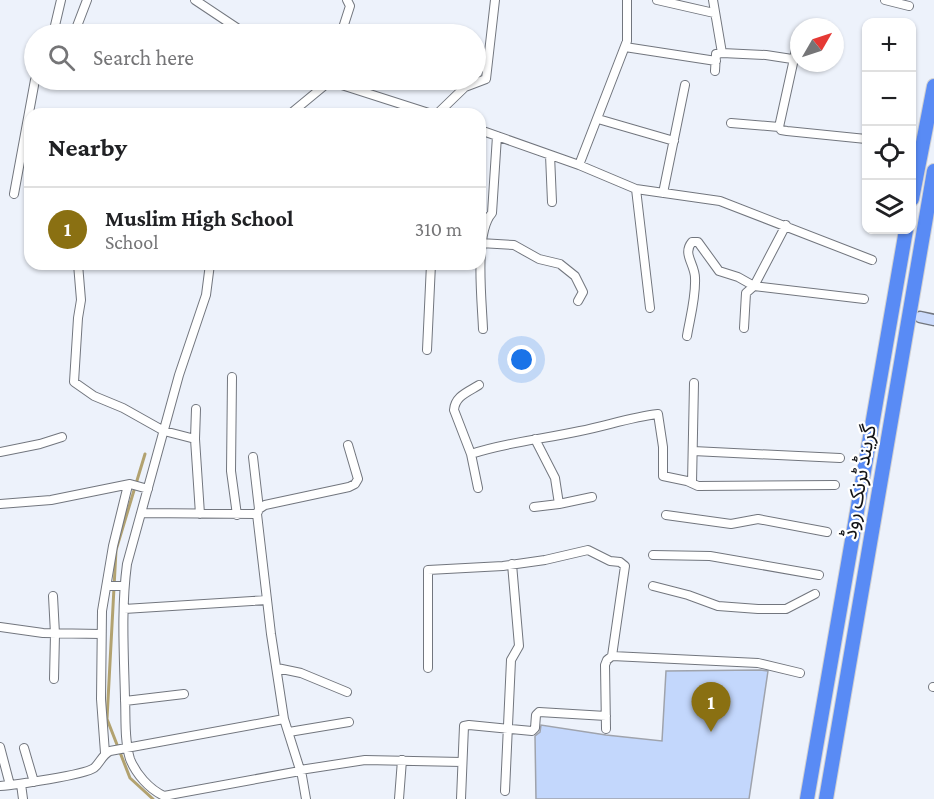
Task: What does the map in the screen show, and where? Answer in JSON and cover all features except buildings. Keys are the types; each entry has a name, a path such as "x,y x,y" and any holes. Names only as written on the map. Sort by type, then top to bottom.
{"highway":[{"path":"916,180 934,86"},
{"name":"گرینڈ ٹرنک روڈ","path":"826,799 919,224 934,171"},
{"name":"گرینڈ ٹرنک روڈ","path":"807,799 905,234"}],"street":[{"path":"55,24 61,0"},
{"path":"78,24 87,0"},
{"path":"195,0 231,24"},
{"path":"344,24 350,6 347,0"},
{"path":"486,79 495,0"},
{"path":"579,165 625,47 628,33 627,0"},
{"path":"661,0 714,13"},
{"path":"712,0 722,53"},
{"path":"885,0 909,6"},
{"path":"625,47 716,61"},
{"path":"715,71 717,54 722,53 790,59"},
{"path":"779,127 790,69"},
{"path":"663,193 685,85"},
{"path":"30,108 33,90"},
{"path":"297,108 317,90"},
{"path":"359,90 414,108"},
{"path":"443,108 462,90"},
{"path":"598,119 674,141"},
{"path":"731,123 862,138"},
{"path":"486,132 579,165 636,189 720,201 872,260"},
{"path":"486,222 492,213 497,136"},
{"path":"14,194 24,140"},
{"path":"550,155 552,202"},
{"path":"636,189 650,308"},
{"path":"744,328 746,293 754,286 786,225"},
{"path":"687,336 695,279 687,253 692,242 701,246 719,271 738,277 754,286 864,298"},
{"path":"486,243 514,245 539,259 561,264 579,281 583,292 578,301"},
{"path":"78,270 81,300 74,382 94,396 123,408 149,424 195,439"},
{"path":"209,270 206,295 145,488 142,513 122,586 126,748 136,771 147,785 164,796 364,760 462,762"},
{"path":"427,350 430,270"},
{"path":"482,270 483,329"},
{"path":"920,317 934,320"},
{"path":"232,377 231,471 237,515"},
{"path":"692,483 694,383"},
{"path":"478,488 471,454 454,410 454,404 458,397 479,385"},
{"path":"196,409 195,439 200,514"},
{"path":"471,454 504,444 578,432 658,414 663,447 663,476 698,486 835,485"},
{"path":"0,452 62,438"},
{"path":"535,439 555,478 559,504"},
{"path":"142,513 237,515 258,512 266,505 349,488 358,479 348,446"},
{"path":"693,451 840,458"},
{"path":"253,457 267,600 284,719 300,770 306,799"},
{"path":"0,504 51,500 129,484 145,488"},
{"path":"109,752 101,699 101,634 112,546 129,484"},
{"path":"534,507 592,497"},
{"path":"666,514 731,524 758,519 827,532"},
{"path":"428,668 428,570 512,564 588,550 625,566 612,656"},
{"path":"652,555 710,556 819,575"},
{"path":"505,791 511,660 519,646 512,564"},
{"path":"108,586 122,586"},
{"path":"653,586 718,606 758,609 786,609 815,594"},
{"path":"53,596 54,679"},
{"path":"124,609 267,600"},
{"path":"0,627 55,634 101,634"},
{"path":"606,729 605,665 612,656 758,663 800,673"},
{"path":"277,668 301,673 347,692"},
{"path":"125,701 184,694"},
{"path":"461,799 464,726 532,731 539,712 606,716"},
{"path":"0,786 34,782 93,768 109,752 284,719"},
{"path":"289,732 349,722"},
{"path":"0,747 10,785"},
{"path":"24,748 34,782"},
{"path":"399,799 402,760"},
{"path":"21,784 23,799"}],"waterway":[{"path":"145,454 116,550 107,719 130,778 153,799"}],"place":[{"name":"Muslim High School","path":"711,732"}]}
